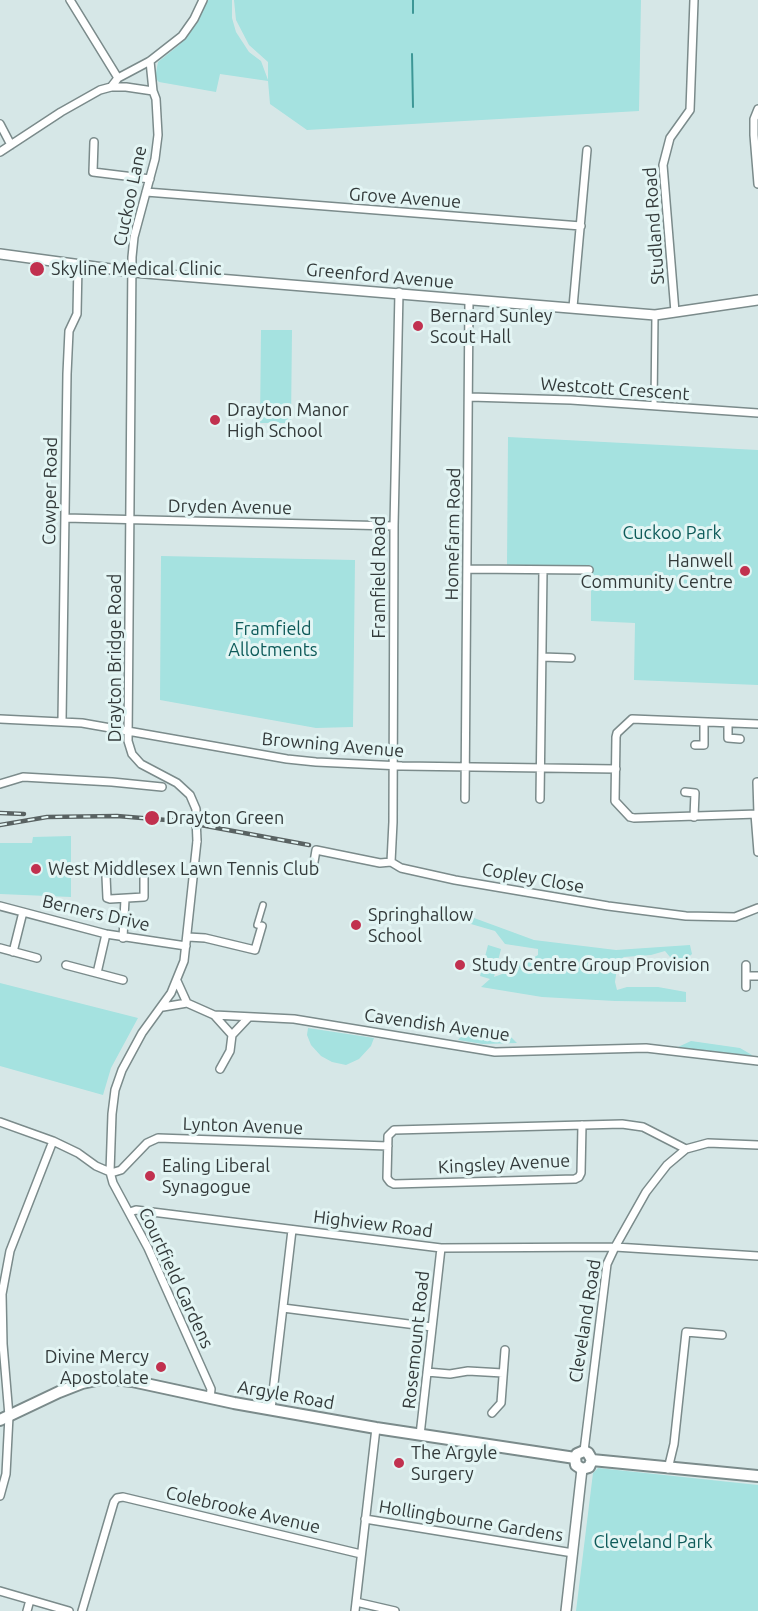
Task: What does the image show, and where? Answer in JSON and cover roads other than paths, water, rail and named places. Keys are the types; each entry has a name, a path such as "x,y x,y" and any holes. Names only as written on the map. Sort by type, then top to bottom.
{"main road":[{"name":"Argyle Road","path":"4,1418 59,1392 101,1378 132,1380 210,1398 376,1428 574,1458"},
{"path":"588,1456 588,1467 582,1469 576,1465 574,1458 577,1454 668,1469 758,1476"}],"street":[{"path":"70,0 118,78"},
{"path":"111,87 118,78 150,61 182,36 194,20 203,0"},
{"name":"Studland Road","path":"675,312 663,165 670,138 690,110 694,0"},
{"name":"Cuckoo Lane","path":"133,272 134,237 155,159 158,135 156,99 153,92 150,61"},
{"path":"0,152 99,90 111,87 136,88 153,92"},
{"path":"758,109 754,118 754,135 758,184"},
{"path":"0,124 11,145"},
{"path":"94,142 93,172 150,179"},
{"path":"573,307 587,150"},
{"name":"Grove Avenue","path":"146,192 581,226"},
{"name":"Greenford Avenue","path":"0,254 133,272 399,292 655,315 758,300"},
{"name":"Cowper Road","path":"62,721 67,374 69,331 77,314 78,264"},
{"name":"Drayton Bridge Road","path":"111,1172 112,1114 115,1090 122,1070 142,1033 163,1006 177,981 188,937 197,840 194,803 190,795 181,786 136,760 129,745 127,731 133,272"},
{"name":"Framfield Road","path":"391,862 399,292"},
{"name":"Homefarm Road","path":"465,767 470,397 469,300"},
{"path":"654,406 655,315"},
{"name":"Westcott Crescent","path":"470,397 571,399 758,413"},
{"name":"Dryden Avenue","path":"65,518 394,526"},
{"path":"468,569 589,570"},
{"path":"540,799 543,570"},
{"path":"542,657 571,658"},
{"name":"Browning Avenue","path":"0,719 62,721 286,759 402,766 616,769"},
{"path":"757,814 630,817 615,801 617,733 632,719 758,724"},
{"path":"695,745 704,745 704,723"},
{"path":"728,724 728,738 740,739"},
{"path":"465,767 465,799"},
{"path":"0,784 22,777 104,781 162,787"},
{"path":"757,782 758,852"},
{"path":"685,792 695,793 694,817"},
{"name":"Copley Close","path":"314,862 316,850 380,863 391,862 401,868 455,880 675,915 735,917 758,908"},
{"path":"106,872 144,872 144,897 125,899 107,898 106,872"},
{"path":"123,938 125,899"},
{"path":"188,937 205,938 255,950 262,927 257,925 263,905"},
{"name":"Berners Drive","path":"0,906 123,938 186,946"},
{"path":"13,952 23,912"},
{"path":"97,973 106,934"},
{"path":"0,948 37,958"},
{"path":"66,965 123,980"},
{"path":"746,965 746,987"},
{"path":"746,976 758,976"},
{"path":"163,1006 188,1003 177,981"},
{"name":"Cavendish Avenue","path":"188,1003 214,1015 294,1019 495,1052 646,1048 758,1061"},
{"path":"214,1015 232,1035"},
{"path":"220,1069 230,1051 232,1035 248,1018"},
{"path":"0,1122 53,1141 111,1172"},
{"path":"582,1125 622,1124 644,1127 686,1149"},
{"name":"Kingsley Avenue","path":"582,1125 581,1173 575,1179 394,1184 387,1178 388,1136 394,1130 582,1125"},
{"name":"Lynton Avenue","path":"111,1172 120,1170 147,1143 158,1138 388,1146"},
{"path":"0,1496 6,1474 1,1344 2,1294 10,1251 53,1141"},
{"name":"Cleveland Road","path":"588,1456 607,1264 615,1247 646,1192 666,1165 686,1149 708,1143 758,1145"},
{"name":"Courtfield Gardens","path":"111,1172 113,1183 148,1248 211,1389 210,1398"},
{"name":"Highview Road","path":"130,1212 136,1210 441,1248 615,1247 758,1256"},
{"path":"272,1409 292,1230"},
{"name":"Rosemount Road","path":"420,1435 441,1248"},
{"path":"283,1308 432,1327"},
{"path":"668,1469 674,1444 686,1332 722,1335"},
{"path":"492,1413 501,1403 505,1350"},
{"path":"428,1372 503,1373"},
{"path":"355,1611 376,1428"},
{"path":"566,1611 582,1469"},
{"name":"Colebrooke Avenue","path":"82,1611 117,1498 123,1497 361,1554"},
{"name":"Hollingbourne Gardens","path":"365,1520 573,1553"},
{"path":"0,1591 69,1611"},
{"path":"27,1611 30,1600"},
{"path":"356,1602 395,1611"}],"waterway":[{"path":"413,0 413,13"},
{"path":"412,54 413,107"}],"railway":[{"path":"0,813 24,814"},
{"path":"0,825 47,817 117,816 179,821 309,845"}],"place":[{"name":"Skyline Medical Clinic","path":"37,269"},
{"name":"Bernard Sunley Scout Hall","path":"418,326"},
{"name":"Drayton Manor High School","path":"215,420"},
{"name":"Hanwell Community Centre","path":"745,571"},
{"name":"Drayton Green","path":"152,818"},
{"name":"West Middlesex Lawn Tennis Club","path":"36,869"},
{"name":"Springhallow School","path":"356,925"},
{"name":"Study Centre Group Provision","path":"460,965"},
{"name":"Ealing Liberal Synagogue","path":"150,1176"},
{"name":"Divine Mercy Apostolate","path":"161,1367"},
{"name":"The Argyle Surgery","path":"399,1463"}],"park label":[{"name":"Cuckoo Park","path":"672,533"},
{"name":"Framfield Allotments","path":"273,639"},
{"name":"Cleveland Park","path":"653,1542"}]}
